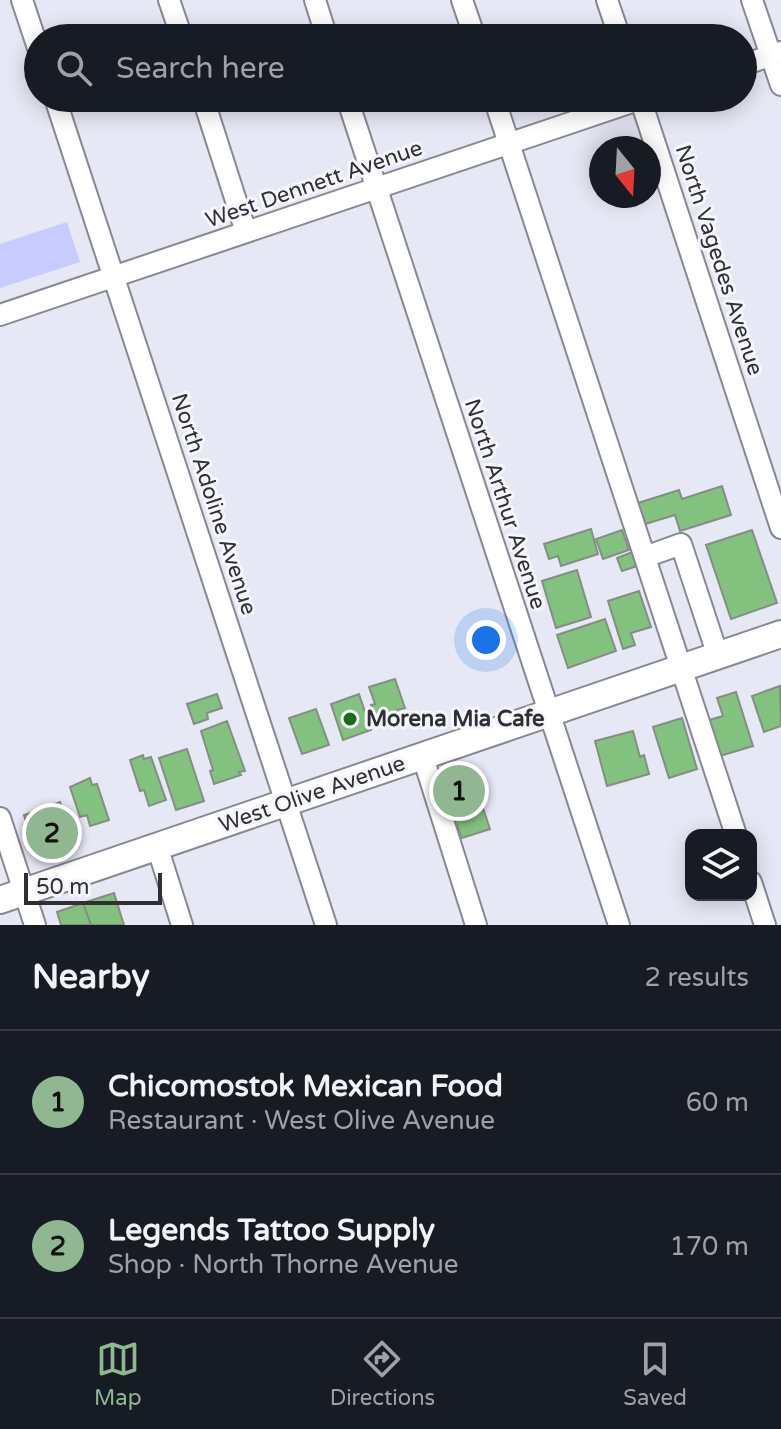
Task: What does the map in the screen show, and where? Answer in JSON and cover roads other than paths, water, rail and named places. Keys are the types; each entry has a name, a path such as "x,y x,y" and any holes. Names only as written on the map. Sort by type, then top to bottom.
{"main road":[{"name":"West Olive Avenue","path":"12,896 781,634"}],"street":[{"path":"22,0 30,24"},
{"path":"169,0 177,24"},
{"path":"315,0 323,24"},
{"path":"462,0 470,24"},
{"path":"607,0 615,24"},
{"path":"752,0 776,54 781,85"},
{"path":"757,60 776,54"},
{"name":"North Adoline Avenue","path":"60,112 326,925"},
{"path":"207,112 246,232"},
{"name":"North Arthur Avenue","path":"352,112 619,925"},
{"path":"499,112 734,829"},
{"name":"West Dennett Avenue","path":"0,315 601,112"},
{"name":"North Vagedes Avenue","path":"647,112 781,528"},
{"path":"645,557 681,544 718,656"},
{"path":"423,757 476,925"},
{"path":"0,818 12,896 35,925"},
{"path":"157,846 182,925"},
{"path":"757,900 765,925"}],"place":[{"name":"Morena Mia Cafe","path":"350,719"},
{"name":"Chicomostok Mexican Food","path":"459,791"},
{"name":"Legends Tattoo Supply","path":"52,833"}]}
